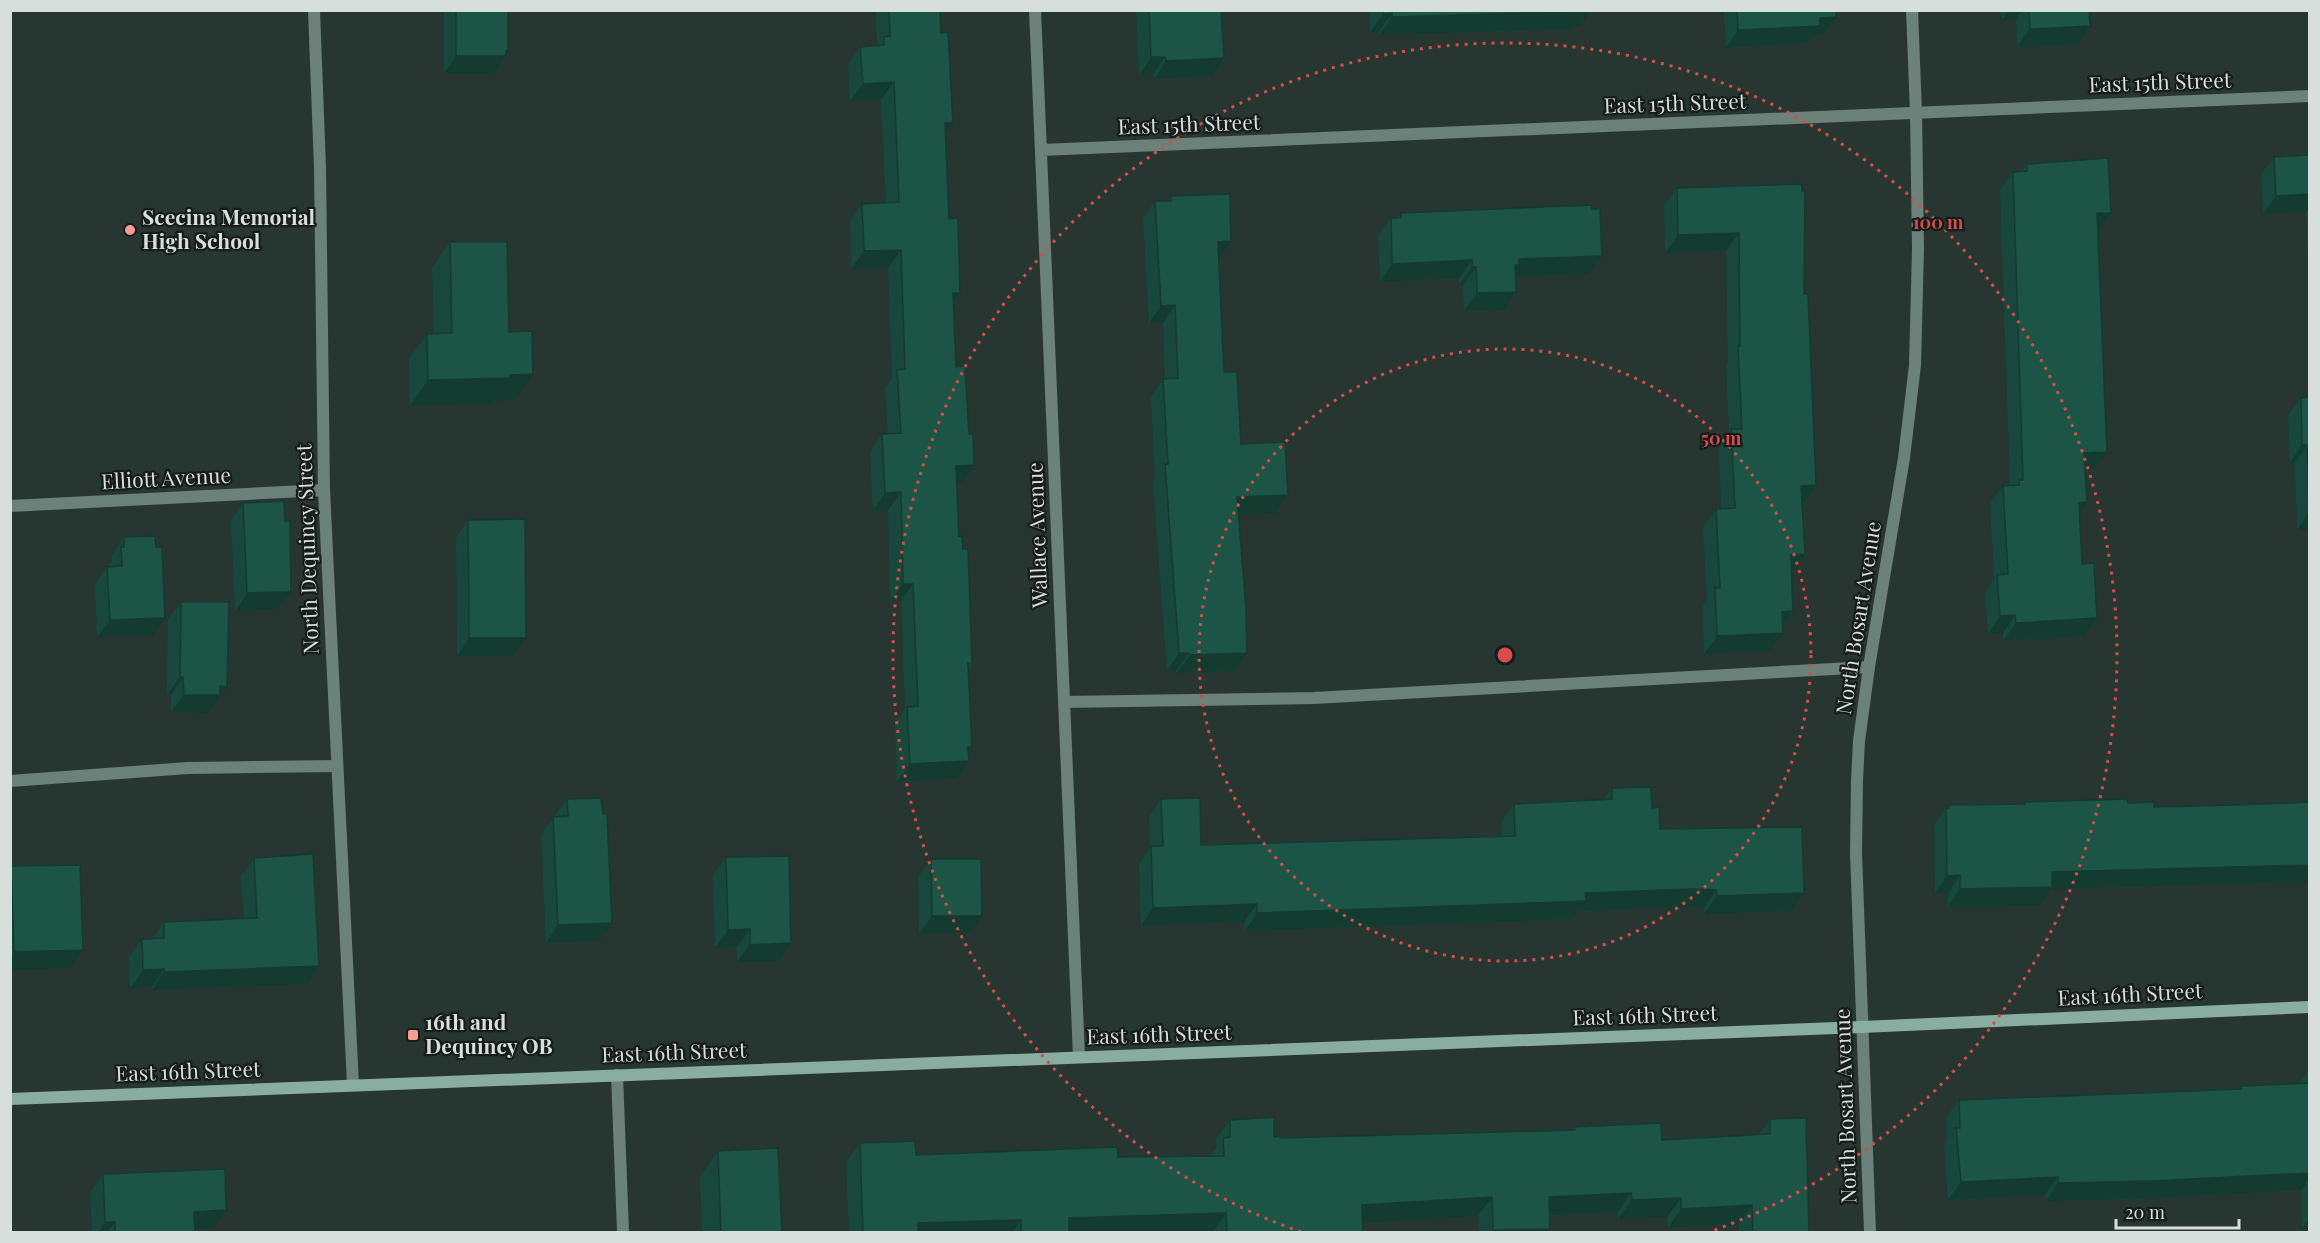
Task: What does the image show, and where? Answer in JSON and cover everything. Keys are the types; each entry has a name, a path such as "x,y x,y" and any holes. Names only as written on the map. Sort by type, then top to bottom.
{"main road":[{"name":"East 16th Street","path":"10,1099 1862,1027 2310,1007"}],"street":[{"name":"North Dequincy Street","path":"314,10 320,168 324,490 353,1085"},
{"name":"Wallace Avenue","path":"1035,10 1079,1057"},
{"name":"North Bosart Avenue","path":"1870,1233 1856,853 1859,741 1904,458 1915,365 1918,260 1912,10"},
{"name":"East 15th Street","path":"1041,150 2310,96"},
{"name":"Elliott Avenue","path":"10,506 324,490"},
{"path":"1064,702 1314,698 1869,667"},
{"path":"10,781 188,768 337,766"},
{"path":"617,1075 623,1233"}],"building":[{"path":"456,10 508,10 506,56 456,56"},
{"path":"889,10 940,10 941,33 948,32 953,123 945,123 949,219 958,218 960,293 953,293 956,367 965,366 969,434 973,434 974,465 956,466 959,536 962,535 963,549 968,549 972,663 968,663 972,747 968,747 969,761 910,764 907,707 918,706 913,584 903,584 901,492 885,493 882,434 901,433 897,370 905,369 901,250 864,251 862,204 899,202 894,82 863,84 860,47 884,45 884,37 890,36"},
{"path":"1149,10 1221,10 1224,58 1166,61 1165,57 1151,57"},
{"path":"1383,10 1584,11 1392,17 1392,13 1383,14"},
{"path":"1737,10 1836,10 1836,17 1820,18 1820,26 1738,30"},
{"path":"2029,10 2089,10 2090,26 2030,29"},
{"path":"2310,155 2310,194 2276,196 2274,157"},
{"path":"2108,158 2111,213 2097,213 2107,452 2084,453 2087,502 2079,503 2082,564 2094,563 2097,618 2016,623 2015,615 2000,616 1997,575 2008,574 2003,486 2019,485 2019,480 2023,480 2013,172 2027,171 2027,164"},
{"path":"1802,184 1802,191 1805,191 1804,294 1808,294 1816,485 1801,486 1805,554 1791,555 1793,611 1782,612 1783,633 1717,636 1715,588 1720,588 1716,509 1735,508 1731,429 1742,429 1738,346 1740,346 1739,233 1678,235 1677,188"},
{"path":"1230,194 1231,241 1218,242 1224,372 1237,372 1241,444 1285,442 1288,495 1237,497 1246,608 1247,653 1190,655 1179,653 1165,464 1168,464 1163,379 1178,378 1175,305 1161,306 1155,201 1171,201 1171,196"},
{"path":"1592,205 1592,209 1600,209 1602,256 1519,259 1519,265 1515,265 1516,292 1477,293 1476,267 1472,267 1472,260 1392,264 1391,218 1401,218 1401,213"},
{"path":"450,242 507,242 509,332 532,331 533,374 510,375 510,378 428,380 427,334 452,333"},
{"path":"2310,397 2309,512 2307,445 2302,445 2301,398"},
{"path":"284,501 285,521 290,521 291,592 247,593 243,503"},
{"path":"525,519 526,638 469,638 468,520"},
{"path":"155,536 156,547 162,547 165,618 110,620 107,567 122,566 121,547 124,547 124,537"},
{"path":"181,602 229,602 227,687 220,686 220,695 184,695 183,677 180,677"},
{"path":"1651,787 1652,808 1659,807 1660,829 1802,827 1804,893 1717,896 1716,890 1691,889 1585,893 1586,901 1257,913 1257,904 1153,908 1151,846 1163,846 1161,799 1200,798 1201,845 1515,836 1514,804 1612,799 1612,788"},
{"path":"601,798 603,814 607,814 612,923 558,925 553,817 568,816 567,799"},
{"path":"2127,799 2128,803 2154,802 2154,807 2310,802 2310,865 2052,872 2052,887 1960,889 1960,875 1947,876 1946,808 1949,808 1949,805"},
{"path":"313,854 319,966 164,972 164,969 143,970 142,939 164,938 164,922 257,918 254,858"},
{"path":"789,856 791,943 750,945 750,929 728,930 726,857"},
{"path":"931,859 981,859 982,916 932,916"},
{"path":"80,865 83,950 14,952 11,866"},
{"path":"2310,1083 2310,1173 2151,1181 2058,1183 2058,1177 1961,1182 1956,1128 1960,1128 1959,1100 2241,1089 2241,1086"},
{"path":"1274,1117 1274,1137 1280,1136 1280,1138 1575,1130 1574,1127 1661,1123 1662,1140 1770,1134 1770,1119 1806,1118 1809,1233 1753,1233 1752,1205 1681,1209 1681,1198 1632,1200 1631,1193 1549,1197 1550,1229 1493,1230 1492,1197 1362,1205 1363,1233 1227,1233 1226,1213 1069,1218 1069,1233 1021,1233 1021,1220 918,1223 918,1233 863,1233 860,1143 915,1141 916,1155 1117,1147 1118,1157 1224,1156 1223,1138 1230,1137 1230,1120"},
{"path":"778,1148 782,1233 721,1233 718,1151"},
{"path":"225,1169 226,1210 194,1212 195,1233 115,1233 115,1222 105,1222 103,1174"}],"place":[{"name":"Scecina Memorial High School","path":"130,230"},
{"name":"16th and Dequincy OB","path":"413,1035"}]}
